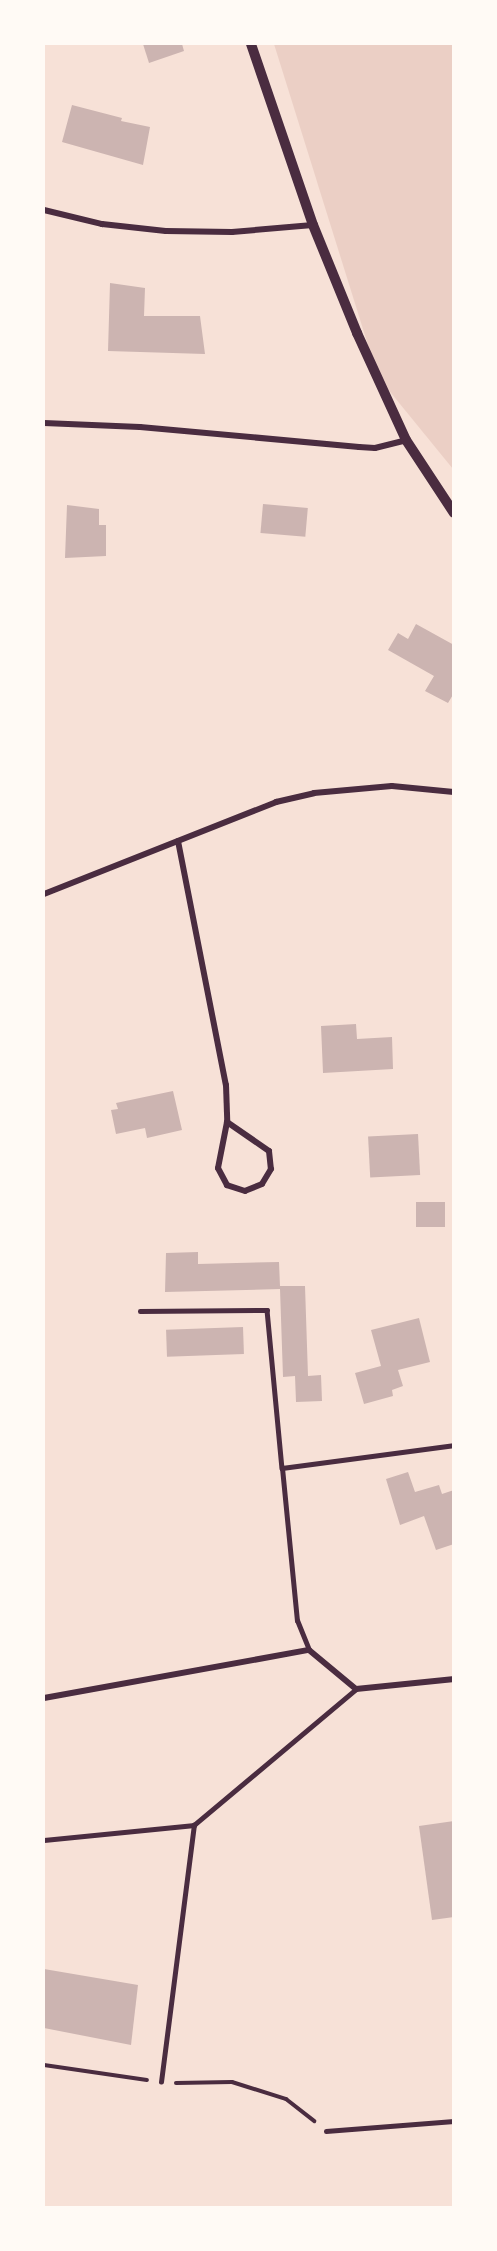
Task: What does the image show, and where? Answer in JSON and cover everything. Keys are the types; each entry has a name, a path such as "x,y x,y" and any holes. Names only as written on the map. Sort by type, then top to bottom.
{"street":[{"path":"251,44 313,225 406,440 453,513"},
{"path":"44,210 102,225 166,231 232,232 313,225"},
{"path":"44,423 140,427 375,448 406,440"},
{"path":"44,894 276,802 314,793 392,786 453,792"},
{"path":"178,841 226,1085 227,1122 218,1168 227,1185 245,1191 262,1184 271,1169 269,1151 227,1122"},
{"path":"44,1698 309,1650 356,1689 453,1679"}],"lane":[{"path":"141,1311 267,1310 297,1621 309,1650"},
{"path":"282,1468 453,1445"},
{"path":"44,1840 194,1825 356,1689"},
{"path":"161,2082 194,1825"},
{"path":"326,2130 453,2121"}],"path":[{"path":"44,2065 161,2082 232,2082 286,2099 326,2130"}],"shaded area":[{"path":"274,44 453,44 453,469 378,377"}],"building":[{"path":"143,44 182,44 184,51 149,63"},
{"path":"72,105 122,118 121,121 150,127 143,165 62,142"},
{"path":"110,283 145,288 144,316 200,316 205,354 108,351"},
{"path":"263,504 308,508 305,537 260,533"},
{"path":"67,505 99,509 99,525 106,525 106,556 65,558"},
{"path":"416,624 454,645 454,693 448,703 425,691 434,676 388,650 398,633 408,639"},
{"path":"356,1024 357,1039 392,1037 393,1069 323,1073 321,1026"},
{"path":"173,1091 182,1130 147,1138 145,1128 116,1134 111,1110 118,1109 116,1103"},
{"path":"418,1134 420,1175 370,1178 368,1137"},
{"path":"416,1202 445,1202 445,1227 416,1227"},
{"path":"198,1252 198,1264 279,1262 280,1286 305,1286 308,1376 321,1375 322,1401 296,1402 295,1376 283,1377 280,1289 165,1292 166,1253"},
{"path":"419,1318 430,1362 398,1370 403,1386 392,1390 393,1396 364,1404 355,1373 381,1366 371,1330"},
{"path":"243,1327 244,1354 167,1357 166,1330"},
{"path":"408,1472 415,1492 439,1485 442,1494 454,1490 454,1544 436,1550 424,1516 400,1525 386,1479"},
{"path":"454,1821 454,1917 432,1920 419,1826"},
{"path":"44,1969 138,1985 131,2045 44,2028"}]}
